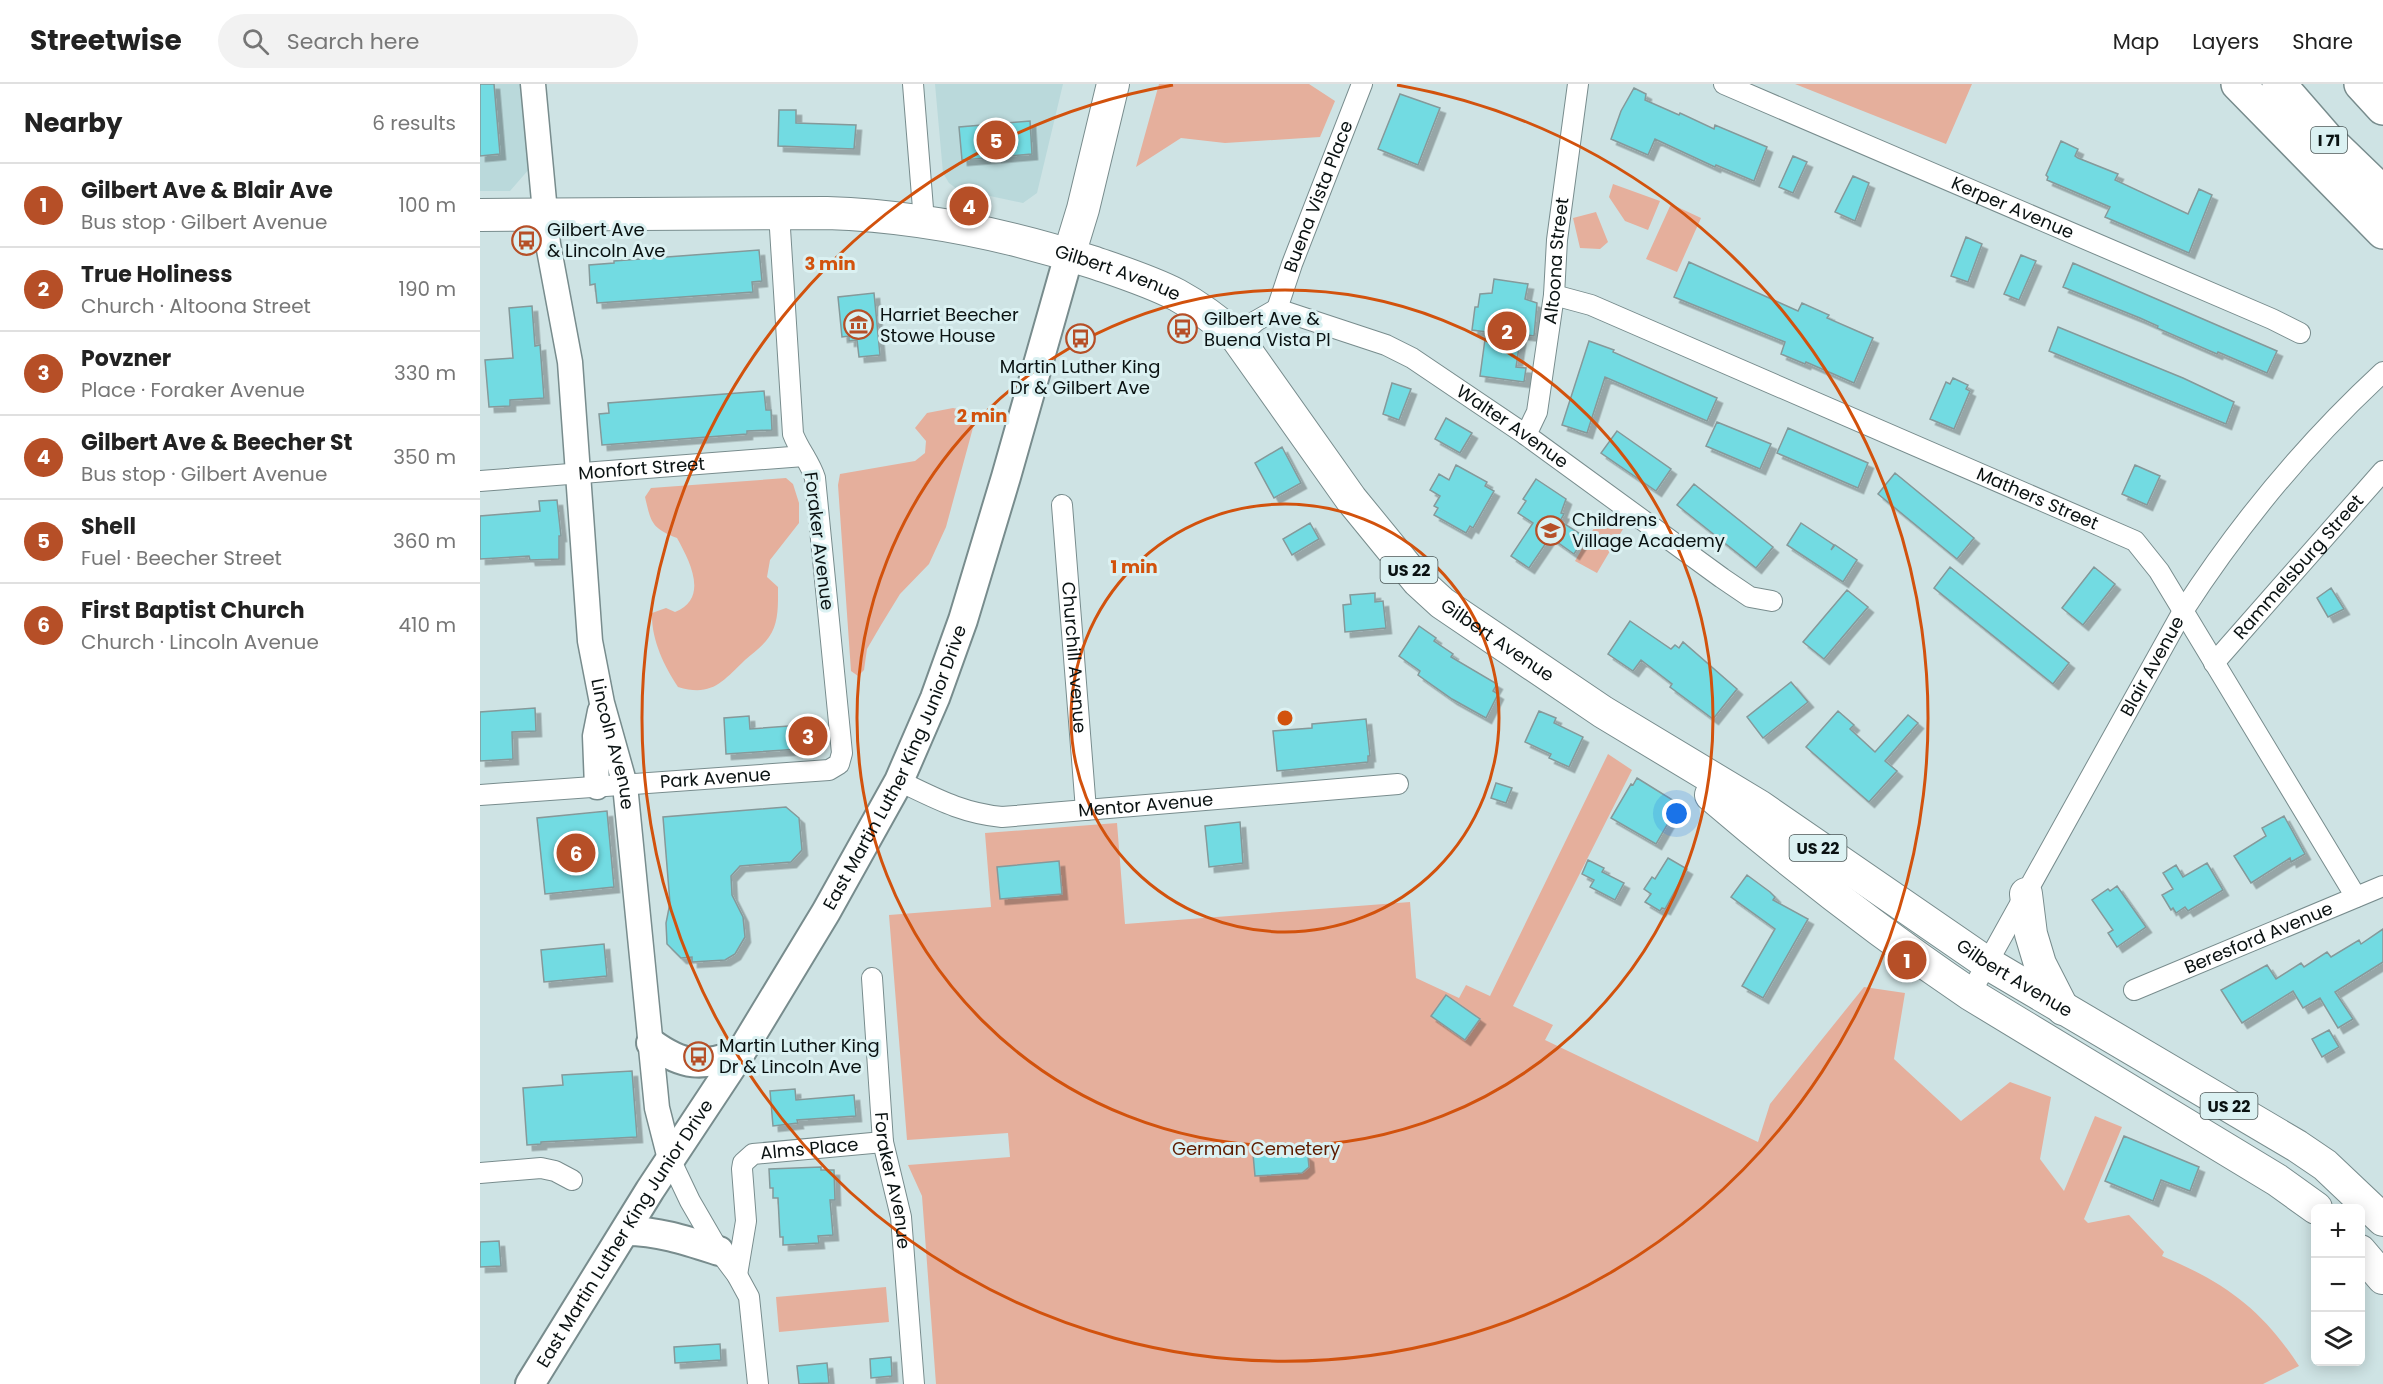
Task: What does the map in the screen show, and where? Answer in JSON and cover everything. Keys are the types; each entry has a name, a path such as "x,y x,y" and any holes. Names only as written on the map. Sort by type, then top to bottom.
{"highway":[{"path":"2238,84 2383,232"},
{"name":"I 71","path":"2279,84 2327,139 2383,193"},
{"path":"2361,84 2383,108"}],"main road":[{"name":"East Martin Luther King Junior Drive","path":"530,1384 670,1159 740,1054 826,912 899,781 935,698 963,620 1083,209 1113,84"},
{"name":"Gilbert Avenue","path":"480,215 857,214 924,222 988,234 1069,255 1145,279 1171,292 1219,322 1237,338 1351,499 1418,581 1442,603 1561,685 1759,807 1987,963 2297,1146 2325,1165 2383,1220"},
{"name":"Gilbert Avenue","path":"1644,738 1748,827 1888,938 1970,993 2277,1180 2311,1205"},
{"path":"2026,894 2031,934 2040,963 2063,1009"},
{"path":"651,1043 670,1057 688,1062 703,1063 740,1054"},
{"path":"626,1231 648,1231 667,1235 719,1251"},
{"path":"2365,1256 2383,1278"}],"street":[{"name":"Lincoln Avenue","path":"533,84 552,274 566,329 570,362 590,641 602,703 625,785 657,1108 670,1159 690,1201 749,1297 758,1384"},
{"path":"913,84 924,222"},
{"name":"Buena Vista Place","path":"1277,309 1362,84"},
{"name":"Altoona Street","path":"1526,435 1537,412 1554,295 1557,240 1578,84"},
{"name":"Kerper Avenue","path":"1724,84 2023,211 2300,333"},
{"name":"Foraker Avenue","path":"779,213 793,434 815,478 842,753 839,764"},
{"name":"Mathers Street","path":"1554,295 1601,309 2135,541 2159,571 2356,897"},
{"path":"1237,338 1256,321 1277,309"},
{"name":"Walter Avenue","path":"1277,309 1386,345 1412,358 1526,435 1750,597 1773,601"},
{"name":"Blair Avenue","path":"1970,993 2183,611 2212,566 2257,507 2317,437 2383,372"},
{"name":"Monfort Street","path":"480,481 804,456"},
{"name":"Rammelsburg Street","path":"2214,663 2383,471"},
{"name":"Churchill Avenue","path":"1062,505 1086,810"},
{"path":"597,787 596,735 602,703"},
{"name":"Park Avenue","path":"480,795 828,770 839,764"},
{"name":"Mentor Avenue","path":"899,781 952,807 977,815 1019,817 1398,784"},
{"name":"Beresford Avenue","path":"2134,990 2383,886"},
{"name":"Foraker Avenue","path":"872,978 883,1142 901,1218 914,1384"},
{"name":"Alms Place","path":"737,1275 746,1221 742,1169 747,1157 753,1154 883,1142"},
{"path":"480,1173 541,1168 555,1171 572,1180"}],"shaded area":[{"path":"480,84 522,84 530,168 510,191 480,191"},
{"path":"935,84 1063,84 1037,193 1023,203 957,189 949,183 943,173"}],"green space":[{"path":"1159,84 1309,84 1335,101 1320,137 1225,143 1181,138 1136,167"},
{"path":"1795,84 1972,84 1946,144"},
{"path":"1613,184 1660,201 1648,230 1625,221 1609,197"},
{"path":"1671,204 1701,218 1677,272 1646,259"},
{"path":"1596,212 1608,242 1600,249 1580,248 1573,218"},
{"path":"953,408 972,412 974,424 946,527 929,564 900,594 881,625 867,649 864,670 858,676 851,671 838,485 840,474 915,461 925,453 926,441 915,428 927,413"},
{"path":"786,478 793,484 799,503 799,523 770,560 767,577 778,587 777,613 772,632 761,646 716,686 700,690 678,687 659,652 652,613 666,608 675,612 686,606 692,598 694,578 677,538 657,527 649,513 645,497 651,488"},
{"path":"1601,516 1623,529 1597,573 1575,561"},
{"name":"German Cemetery","path":"1608,754 1632,770 1513,1006 1553,1025 1545,1040 1758,1142 1770,1104 1864,987 1905,993 1894,1059 1961,1121 2010,1082 2051,1097 2040,1159 2064,1191 2095,1116 2122,1127 2084,1219 2088,1223 2129,1215 2164,1252 2162,1256 2223,1287 2256,1313 2271,1328 2299,1366 2263,1384 936,1384 922,1196 908,1165 1010,1157 1008,1133 907,1140 889,915 991,907 985,833 1117,823 1125,924 1410,902 1416,978 1459,998 1466,985 1490,996"},
{"path":"886,1287 889,1322 779,1332 776,1297"}],"building":[{"path":"480,84 494,84 500,154 480,156"},
{"path":"1634,88 1646,94 1645,100 1714,129 1715,125 1767,147 1754,181 1716,165 1715,167 1655,139 1648,155 1611,139 1621,111"},
{"path":"1400,94 1440,108 1418,165 1378,149"},
{"path":"779,110 796,110 796,123 856,125 854,149 778,146"},
{"path":"1030,121 1032,154 962,160 959,127"},
{"path":"2061,141 2078,149 2075,156 2078,158 2118,174 2115,180 2188,214 2199,189 2212,195 2189,253 2105,217 2110,207 2047,180 2046,175"},
{"path":"1793,156 1807,162 1793,193 1779,187"},
{"path":"1853,176 1869,183 1855,221 1835,212"},
{"path":"1966,237 1982,244 1968,282 1951,276"},
{"path":"759,250 762,281 752,282 753,292 597,303 595,284 590,285 589,265"},
{"path":"2021,255 2036,261 2019,300 2004,294"},
{"path":"1689,262 1798,311 1802,303 1829,315 1827,318 1873,338 1854,383 1781,354 1785,342 1674,297"},
{"path":"2073,263 2277,351 2267,373 2218,352 2217,354 2157,328 2158,326 2140,318 2063,287"},
{"path":"1494,279 1528,284 1525,299 1537,303 1534,336 1521,334 1516,367 1526,368 1524,382 1480,376 1486,332 1472,330 1475,307 1478,307 1480,294 1492,293"},
{"name":"Harriet Beecher Stowe House","path":"874,293 880,355 859,357 857,340 849,341 849,336 842,337 838,297"},
{"path":"532,306 535,346 540,345 544,398 510,400 510,406 489,407 485,360 513,358 509,308"},
{"path":"2058,327 2183,378 2234,402 2226,424 2049,351"},
{"path":"1589,341 1614,350 1613,352 1717,398 1707,421 1605,377 1587,433 1562,425"},
{"path":"1953,378 1968,385 1966,389 1970,391 1954,429 1930,419 1946,382 1950,384"},
{"path":"1392,383 1411,389 1399,420 1383,414"},
{"path":"764,391 766,410 771,410 772,430 602,445 599,414 609,413 608,403"},
{"path":"1446,418 1472,433 1460,453 1435,439"},
{"path":"1717,422 1771,444 1760,469 1706,446"},
{"path":"1788,428 1868,463 1858,488 1777,453"},
{"path":"1617,431 1671,469 1656,491 1601,453"},
{"path":"1282,447 1301,483 1274,498 1255,463"},
{"path":"1456,465 1487,482 1485,486 1494,491 1473,528 1470,526 1466,533 1434,515 1438,508 1434,506 1440,496 1430,490 1439,474 1449,480"},
{"path":"2135,465 2160,476 2147,505 2122,494"},
{"path":"1895,473 1974,538 1957,559 1878,494"},
{"name":"Childrens Village Academy","path":"1536,479 1566,499 1561,513 1564,514 1560,521 1585,537 1574,554 1550,537 1529,568 1511,556 1533,523 1518,513 1526,501 1523,499"},
{"path":"1694,484 1773,547 1756,568 1677,505"},
{"path":"557,500 561,536 559,536 559,559 530,560 529,556 480,559 480,516 540,511 539,501"},
{"path":"1310,523 1319,539 1292,555 1283,539"},
{"path":"1801,523 1834,545 1831,550 1835,545 1857,560 1843,582 1787,545"},
{"path":"1950,567 2069,663 2053,684 1934,588"},
{"path":"2094,567 2115,584 2083,625 2062,608"},
{"path":"2331,588 2344,609 2328,617 2317,598"},
{"path":"1847,590 1868,607 1824,659 1803,642"},
{"path":"1375,593 1375,602 1383,601 1386,628 1345,632 1343,605 1351,604 1350,595"},
{"path":"1630,621 1671,649 1675,645 1679,648 1683,642 1737,689 1713,719 1670,687 1672,684 1641,660 1633,671 1608,654"},
{"path":"1419,626 1436,638 1434,641 1453,654 1451,657 1497,684 1493,691 1498,694 1486,718 1452,699 1418,675 1420,671 1399,656"},
{"path":"1791,682 1808,702 1763,738 1747,717"},
{"path":"535,708 536,731 512,732 513,759 480,761 480,712"},
{"path":"1539,711 1556,718 1554,723 1583,737 1569,767 1549,758 1551,754 1525,742"},
{"path":"1838,711 1854,725 1850,729 1875,752 1908,715 1918,723 1885,761 1897,771 1869,802 1806,747"},
{"path":"749,716 750,729 816,724 817,743 814,748 726,754 724,718"},
{"path":"1366,719 1370,756 1368,756 1368,762 1277,771 1273,731 1312,728 1312,724"},
{"path":"1637,778 1679,804 1656,844 1611,818"},
{"path":"1496,783 1512,788 1506,803 1491,798"},
{"path":"786,807 799,818 802,850 791,862 740,866 731,876 732,895 743,917 745,937 735,954 725,960 692,962 692,957 681,958 667,944 666,923 670,903 663,817"},
{"path":"607,811 614,887 545,894 537,818"},
{"path":"2284,816 2305,854 2291,862 2290,858 2251,883 2234,856 2266,836 2262,828"},
{"path":"1240,822 1243,863 1209,867 1205,826"},
{"path":"1668,858 1687,869 1665,909 1662,908 1660,911 1645,902 1651,894 1644,889 1652,877 1655,879"},
{"path":"1588,860 1604,868 1602,872 1624,883 1615,900 1590,887 1594,880 1582,874"},
{"path":"1059,861 1062,894 1000,899 997,867"},
{"path":"2207,863 2223,890 2188,911 2185,907 2176,913 2173,908 2171,910 2162,895 2173,889 2163,873 2176,865 2183,877"},
{"path":"1747,875 1770,892 1775,897 1773,900 1808,919 1763,998 1742,986 1775,929 1731,897"},
{"path":"2117,886 2146,927 2117,947 2108,933 2113,930 2092,900"},
{"path":"2383,929 2383,962 2335,992 2353,1019 2338,1028 2320,998 2303,1008 2293,991 2242,1023 2221,990 2267,965 2276,979 2301,963 2304,967 2327,952 2331,957 2359,940 2361,944"},
{"path":"604,944 607,976 544,982 541,950"},
{"path":"1446,995 1480,1019 1465,1040 1431,1016"},
{"path":"2329,1030 2339,1047 2322,1057 2312,1039"},
{"path":"632,1071 637,1137 541,1142 541,1144 527,1145 523,1088 563,1085 562,1075"},
{"path":"795,1089 796,1100 854,1095 856,1116 797,1120 798,1123 773,1126 770,1091"},
{"path":"2124,1136 2199,1167 2190,1191 2161,1180 2153,1201 2105,1181"},
{"path":"1299,1150 1308,1157 1309,1167 1302,1173 1255,1176 1253,1154"},
{"path":"821,1167 821,1170 834,1170 835,1200 830,1200 833,1235 818,1236 819,1243 783,1245 783,1237 780,1237 778,1198 773,1198 769,1169"},
{"path":"499,1241 501,1266 480,1267 480,1242"},
{"path":"720,1344 721,1360 675,1363 674,1347"},
{"path":"891,1357 892,1376 871,1378 870,1359"},
{"path":"827,1363 829,1383 799,1384 797,1366"}],"place":[{"name":"Shell","path":"996,140"},
{"name":"Gilbert Ave & Beecher St","path":"969,206"},
{"name":"Gilbert Ave & Lincoln Ave","path":"526,240"},
{"name":"Harriet Beecher Stowe House","path":"859,325"},
{"name":"Gilbert Ave & Buena Vista Pl","path":"1183,329"},
{"name":"True Holiness","path":"1507,331"},
{"name":"Martin Luther King Dr & Gilbert Ave","path":"1080,338"},
{"name":"Childrens Village Academy","path":"1551,530"},
{"name":"Povzner","path":"808,736"},
{"name":"First Baptist Church","path":"576,853"},
{"name":"Gilbert Ave & Blair Ave","path":"1907,960"},
{"name":"Martin Luther King Dr & Lincoln Ave","path":"698,1056"}]}
